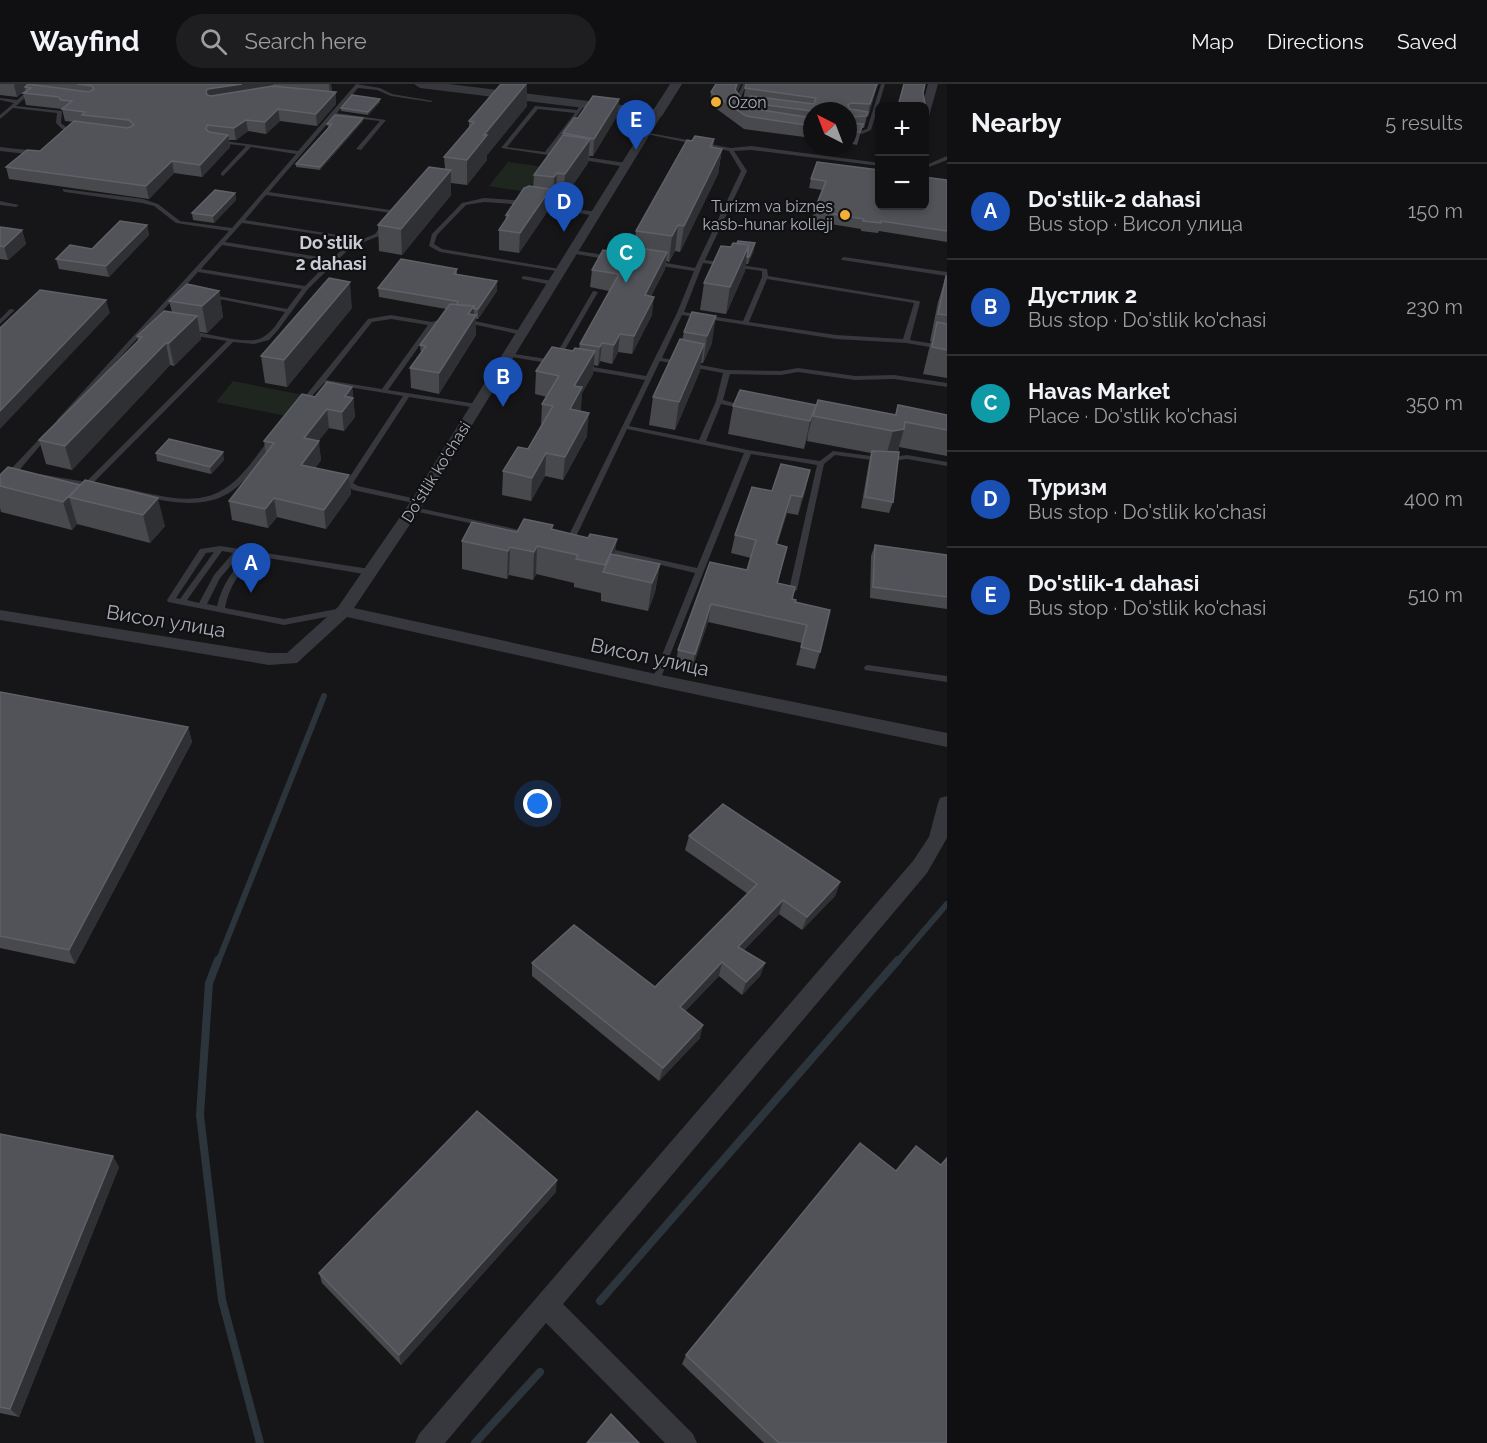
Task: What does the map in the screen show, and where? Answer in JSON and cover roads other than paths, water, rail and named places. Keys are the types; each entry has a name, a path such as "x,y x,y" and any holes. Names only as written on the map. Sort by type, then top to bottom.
{"street":[{"path":"420,84 580,109 658,113"},
{"name":"Do'stlik ko'chasi","path":"318,637 344,611 416,505 676,84"},
{"path":"928,102 933,84"},
{"name":"Висол улица","path":"344,611 656,680 947,740"},
{"name":"Висол улица","path":"0,615 269,659 291,659 318,637"},
{"path":"428,1443 920,867 935,845 944,824 947,802"},
{"path":"546,1305 684,1443"}],"lane":[{"path":"0,118 38,84"},
{"path":"737,103 745,84"},
{"path":"857,133 869,130 883,84"},
{"path":"23,473 13,472 233,230 358,85 378,89 391,95 431,100"},
{"path":"869,90 880,91"},
{"path":"30,92 40,93"},
{"path":"0,99 19,102"},
{"path":"334,100 344,101"},
{"path":"737,103 748,105"},
{"path":"737,103 745,112"},
{"path":"13,107 60,112 58,123 64,128 89,131"},
{"path":"580,109 537,107 504,148 626,165"},
{"path":"547,154 580,109"},
{"path":"333,114 384,120 359,149"},
{"path":"860,119 871,121"},
{"path":"646,133 731,150 751,148 875,164"},
{"path":"212,140 300,153"},
{"path":"684,152 690,142"},
{"path":"223,174 250,145"},
{"path":"0,149 38,153"},
{"path":"569,543 680,313 697,270 744,171 731,150"},
{"path":"929,166 947,158"},
{"path":"65,190 142,201 166,211 177,222 233,230"},
{"path":"178,331 232,340 261,342 267,339 306,288 349,246 377,235 395,212 265,193"},
{"path":"560,271 440,250 430,242 458,208 472,201 516,201 596,214"},
{"path":"0,203 16,205"},
{"path":"625,259 646,220"},
{"path":"241,221 365,240"},
{"path":"221,243 334,261"},
{"path":"572,252 636,261"},
{"path":"844,259 947,274"},
{"path":"702,261 765,270 765,277 745,323"},
{"path":"647,262 697,270"},
{"path":"197,270 306,288"},
{"path":"765,277 917,302 906,341"},
{"path":"524,278 552,283"},
{"path":"179,289 190,291"},
{"path":"554,362 595,292"},
{"path":"202,294 289,311"},
{"path":"0,322 12,310"},
{"path":"680,313 836,337 906,341 947,348"},
{"path":"295,412 370,320 391,317 432,324 448,319 522,333"},
{"path":"384,391 432,324"},
{"path":"146,326 157,328"},
{"path":"88,484 232,340"},
{"path":"508,355 566,364"},
{"path":"658,359 727,372 782,373 798,370 855,378 894,377 947,385"},
{"path":"577,366 647,378"},
{"path":"702,442 719,401 727,372"},
{"path":"322,381 477,406"},
{"path":"408,394 349,484 416,505 535,535"},
{"path":"719,401 750,408"},
{"path":"626,427 748,452 821,463"},
{"path":"111,488 193,501 210,499 228,490 280,430"},
{"path":"656,680 748,452"},
{"path":"792,590 821,463 833,453 886,460 907,457 947,464"},
{"path":"34,475 99,486"},
{"path":"558,540 580,545"},
{"path":"344,611 284,622 171,600 203,551 220,548 370,572"},
{"path":"182,602 220,548"},
{"path":"602,550 699,571"},
{"path":"202,606 208,590 223,567 239,551"},
{"path":"220,610 224,590 240,567 254,554"},
{"path":"868,668 947,679"}],"waterway":[{"path":"218,962 324,696"},
{"path":"897,962 947,904"},
{"path":"218,960 209,983 200,1115 222,1300 260,1443"},
{"path":"600,1301 898,960"},
{"path":"475,1443 540,1372"}],"place":[{"name":"Ozon","path":"716,102"},
{"name":"Do'stlik-1 dahasi","path":"636,150"},
{"name":"Turizm va biznes kasb-hunar kolleji","path":"845,215"},
{"name":"Туризм","path":"564,232"},
{"name":"Havas Market","path":"626,283"},
{"name":"Дустлик 2","path":"503,407"},
{"name":"Do'stlik-2 dahasi","path":"251,593"}],"district":[{"name":"Do'stlik 2 dahasi","path":"331,252"}]}
